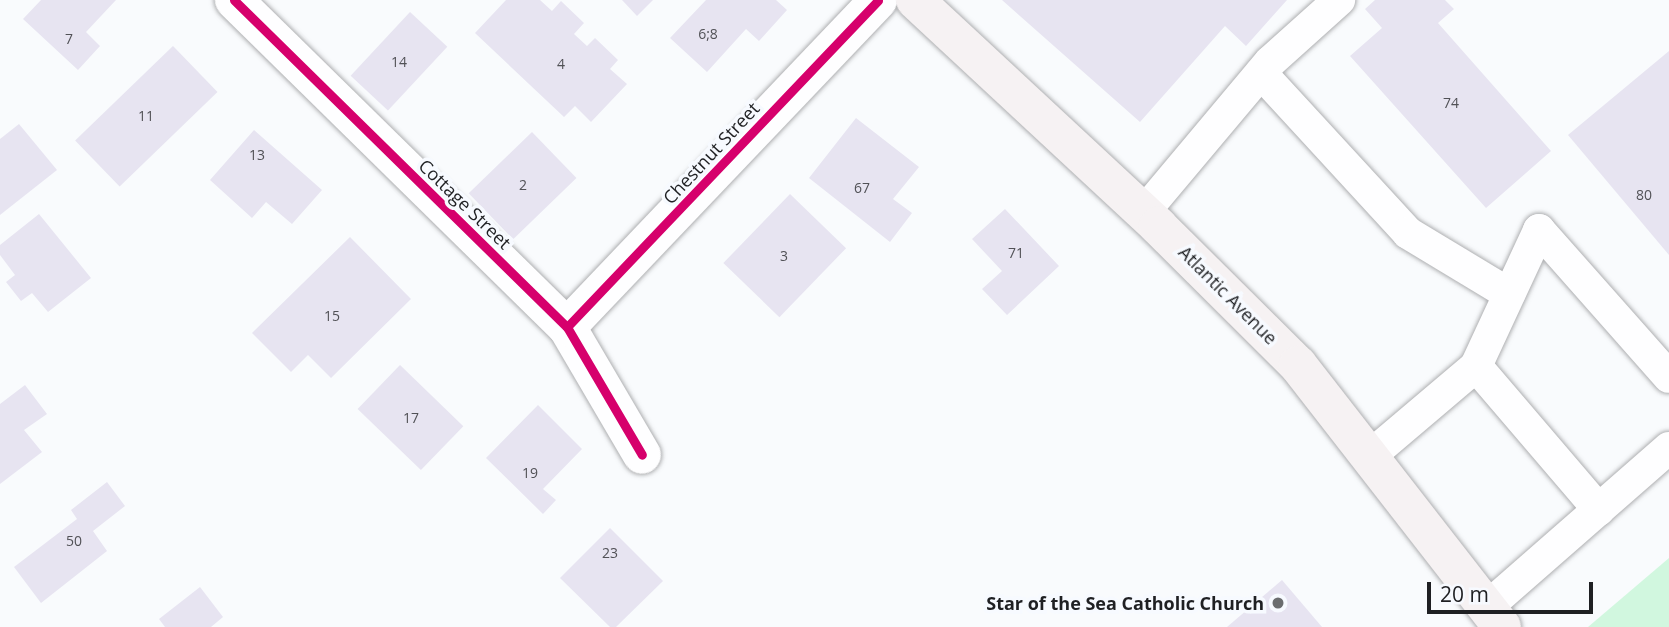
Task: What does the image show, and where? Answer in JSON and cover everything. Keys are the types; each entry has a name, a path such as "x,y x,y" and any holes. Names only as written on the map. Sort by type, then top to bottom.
{"main road":[{"name":"Atlantic Avenue","path":"915,0 1144,212 1298,365 1494,617"}],"street":[{"name":"Cottage Street","path":"234,0 568,327 642,455"},
{"name":"Chestnut Street","path":"568,327 878,0"}],"lane":[{"path":"1144,212 1261,73 1339,0"},
{"path":"1261,73 1408,233 1509,294"},
{"path":"1370,456 1476,366 1539,230 1669,377"},
{"path":"1476,366 1599,510"},
{"path":"1494,617 1599,510 1669,448"}],"green space":[{"path":"1669,558 1669,627 1588,627"}],"building":[{"path":"41,0 116,0 86,32 100,46 78,70 23,19"},
{"path":"506,0 540,0 552,11 561,1 584,23 574,34 587,46 595,38 618,60 610,69 627,84 591,122 575,106 564,117 475,33"},
{"path":"622,0 653,0 637,16"},
{"path":"706,0 776,0 787,10 759,41 746,29 707,72 670,38"},
{"path":"1002,0 1287,0 1246,46 1225,26 1140,122"},
{"path":"1375,0 1445,0 1454,9 1438,23 1551,151 1486,208 1350,56 1382,28 1365,9"},
{"path":"410,12 447,47 388,110 351,76"},
{"path":"173,46 217,92 120,187 75,140"},
{"path":"1669,51 1669,255 1568,135"},
{"path":"856,118 919,167 893,199 912,213 890,242 809,178"},
{"path":"19,124 57,170 0,215 0,139"},
{"path":"254,130 322,190 292,224 266,202 252,218 210,180"},
{"path":"532,132 576,178 513,239 469,193"},
{"path":"790,194 846,248 779,317 723,263"},
{"path":"1005,209 1059,266 1007,315 982,289 1002,271 972,239"},
{"path":"39,214 91,278 48,312 32,293 21,301 6,282 15,275 0,255 0,245"},
{"path":"350,237 411,299 331,378 308,355 291,372 252,333"},
{"path":"400,365 463,426 421,470 358,409"},
{"path":"25,385 47,414 24,430 42,452 0,484 0,404"},
{"path":"538,405 582,449 543,489 556,500 543,514 486,458"},
{"path":"107,482 125,506 93,531 107,551 41,603 14,567 77,519 71,510"},
{"path":"610,528 663,581 616,627 610,627 560,578"},
{"name":"Star of the Sea Catholic Church","path":"1282,580 1322,627 1227,627"},
{"path":"200,587 223,617 211,627 165,627 159,619"}],"cycle path":[{"path":"234,0 567,327 642,455"},
{"path":"567,327 878,0"}],"place":[{"name":"Star of the Sea Catholic Church","path":"1278,603"}]}
